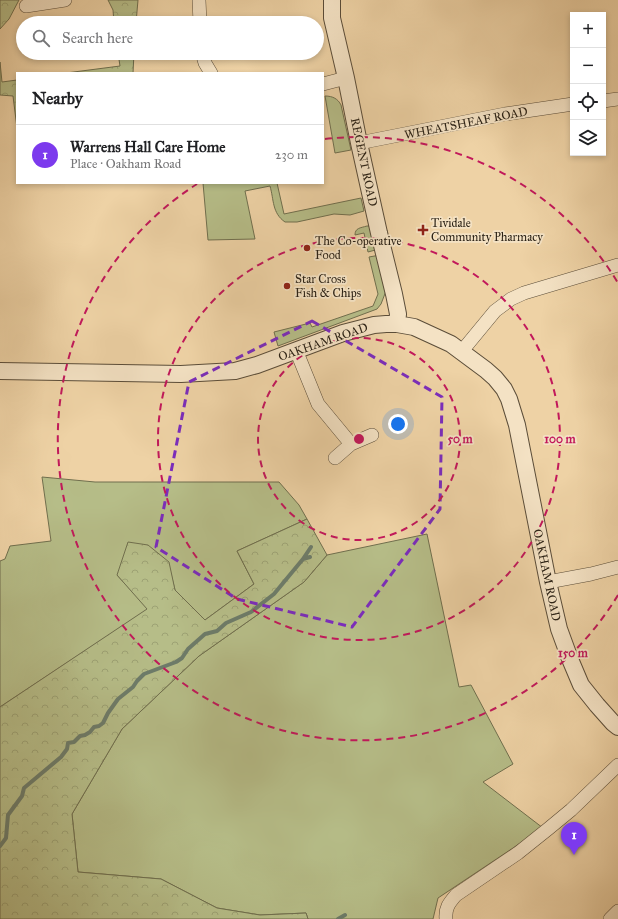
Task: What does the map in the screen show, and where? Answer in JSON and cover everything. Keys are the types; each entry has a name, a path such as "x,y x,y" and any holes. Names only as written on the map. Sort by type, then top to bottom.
{"street":[{"path":"26,6 58,0"},
{"path":"199,0 200,16"},
{"name":"REGENT ROAD","path":"332,0 332,18 379,233 394,294 398,314 397,324"},
{"path":"204,60 210,72"},
{"path":"324,84 346,78"},
{"path":"606,100 618,99"},
{"name":"WHEATSHEAF ROAD","path":"359,143 505,114 570,104"},
{"path":"462,351 495,311 511,300 524,293 618,265"},
{"name":"OAKHAM ROAD","path":"0,372 181,374 235,371 257,365 343,333 374,325 386,324 414,327 450,344 462,351 495,378 504,389 509,399 517,425 548,582 559,629 581,685 597,705 618,727"},
{"path":"296,350 318,404 351,444"},
{"path":"335,458 351,444 372,435"},
{"path":"548,582 618,568"},
{"path":"446,919 448,904 456,895 518,853 548,829 581,800 618,764"},
{"path":"610,919 618,911"}],"highlighted area":[{"path":"312,321 442,397 440,509 352,627 237,599 156,547 189,382"}],"green space":[{"path":"0,0 19,0 9,19 0,29"},
{"path":"108,0 138,0 137,16 113,16 113,10"},
{"path":"119,60 134,60 133,72 74,72 120,66"},
{"path":"0,62 2,82 16,80 16,120 13,96 0,95"},
{"path":"325,96 335,98 341,105 351,150 335,153"},
{"path":"203,184 277,184 284,214 361,198 364,211 350,215 334,214 297,222 285,222 278,215 274,206 270,186 245,191 255,239 208,240"},
{"path":"370,226 379,249 368,252 364,233 355,235 357,230"},
{"path":"380,255 386,291 381,304 377,309 278,346 274,332 310,323 312,327 373,306 378,294 369,257"},
{"path":"42,477 95,482 279,482 299,505 307,519 237,551 254,584 205,620 175,590 168,562 117,575 148,609 0,707 0,561 5,559 10,546 51,541"},
{"path":"307,519 327,555 304,582 199,656 122,729 72,814 78,872 161,879 217,908 260,915 306,913 308,919 0,919 0,707 147,609 117,575 128,542 148,545 169,562 175,590 205,620 254,584 237,551"},
{"path":"427,534 459,687 471,685 513,764 483,782 543,828 438,898 433,919 308,919 306,913 260,915 217,908 161,879 78,872 72,814 122,729 199,656 304,582 327,555"}],"waterway":[{"path":"303,559 311,547"},
{"path":"0,846 6,838 8,815 22,796 24,788 61,757 67,749 68,743 74,742 80,736 85,735 94,727 103,723 118,699 133,687 144,674 176,662 182,658 188,649 205,634 217,631 226,623 251,612 274,594 303,559 310,557"},
{"path":"338,919 345,915"}],"place":[{"name":"Tividale Community Pharmacy","path":"423,230"},
{"name":"The Co-operative Food","path":"307,248"},
{"name":"Star Cross Fish & Chips","path":"287,286"},
{"name":"Warrens Hall Care Home","path":"574,855"}]}
